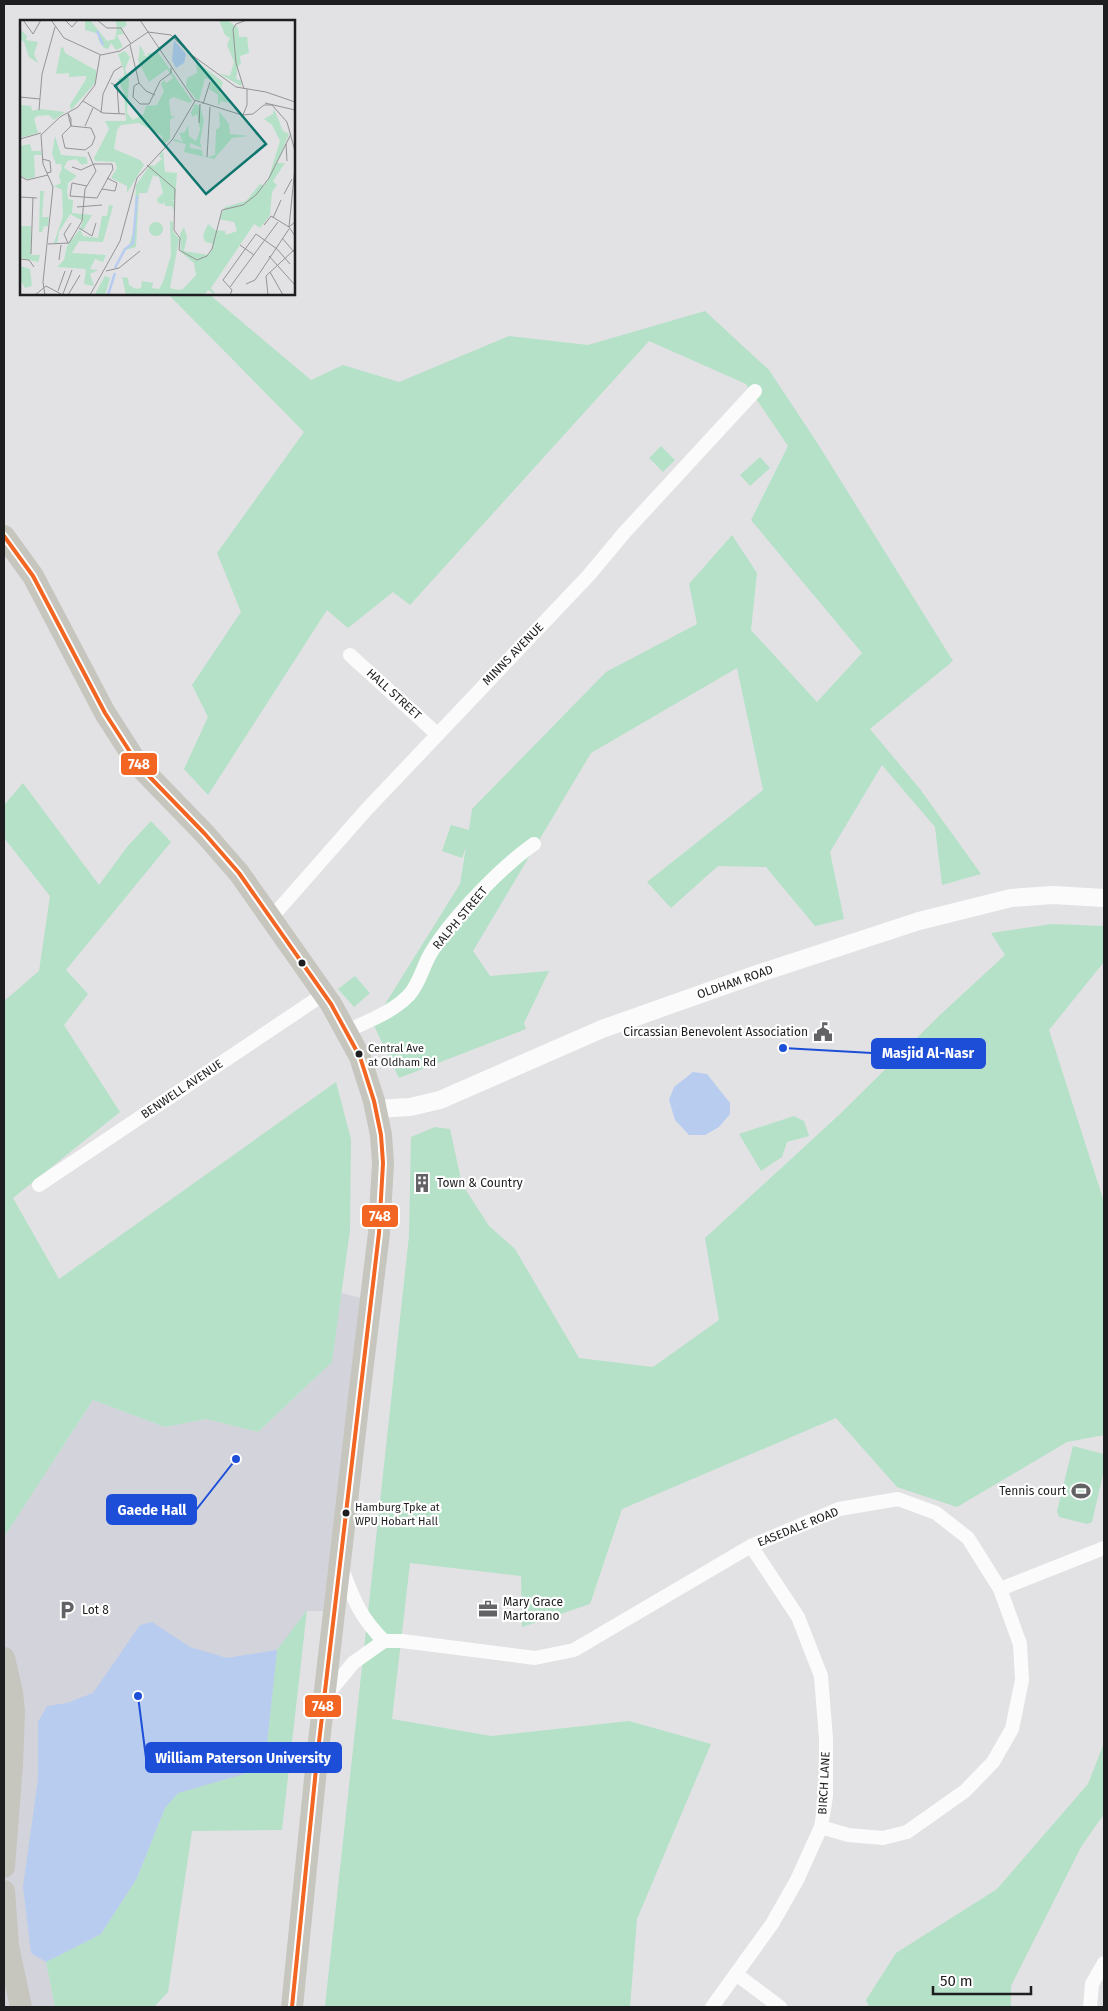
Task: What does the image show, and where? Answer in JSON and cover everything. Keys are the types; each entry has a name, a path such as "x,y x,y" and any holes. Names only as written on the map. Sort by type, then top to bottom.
{"main road":[{"path":"4,536 33,576 105,713 132,755 143,770 223,853 272,917 324,994 347,1031 360,1057 376,1109 383,1163 382,1196 324,1698 292,2007"},
{"path":"4,1658 12,1692 14,1712 4,1867"},
{"path":"4,1891 8,1946 21,2007"}],"street":[{"name":"MINNS AVENUE","path":"272,917 366,809 589,575 624,533 755,391"},
{"name":"HALL STREET","path":"350,655 437,734"},
{"name":"RALPH STREET","path":"347,1031 396,1007 410,994 431,952 442,937 502,871 534,844"},
{"name":"OLDHAM ROAD","path":"376,1109 410,1108 440,1100 602,1029 760,973 919,921 1010,898 1053,894 1104,898"},
{"name":"BENWELL AVENUE","path":"39,1185 324,994"},
{"name":"EASEDALE ROAD","path":"384,1641 402,1641 535,1658 574,1650 751,1546 839,1509 898,1499 936,1513 968,1538 1000,1589 1020,1644 1022,1680 1012,1729 993,1762 965,1791 907,1832 883,1838 848,1835 821,1827"},
{"name":"BIRCH LANE","path":"712,2007 776,1917 797,1880 821,1827 826,1796 826,1739 821,1676 798,1617 751,1546"},
{"path":"1000,1589 1104,1548"},
{"path":"324,1698 353,1664 384,1641 358,1609 340,1564"},
{"path":"1090,2007 1092,1984 1104,1963"},
{"path":"736,1974 780,2007"}],"shaded area":[{"path":"341,1293 362,1298 323,1611 307,1611 267,1743 247,1773 165,1808 137,1878 101,1934 46,1962 55,2007 4,2007 4,1537 93,1400 165,1427 206,1419 258,1432 332,1362"}],"green space":[{"path":"169,295 210,295 311,380 343,365 399,382 509,336 588,345 705,311 769,370 816,441 953,661 870,729 920,789 981,874 942,885 935,827 882,765 830,852 844,919 815,926 766,867 718,866 671,908 647,882 763,790 737,668 591,753 473,951 490,976 549,971 524,1023 526,1029 399,1078 369,1015 382,1009 460,884 466,847 462,858 442,851 451,825 469,830 472,809 606,672 697,624 689,584 732,535 757,573 751,630 817,702 862,653 751,520 788,446 746,384 649,341 410,605 393,592 348,628 327,610 208,795 184,769 208,717 192,685 241,612 217,553 304,432"},
{"path":"661,446 675,460 663,472 649,458"},
{"path":"760,457 770,468 750,486 740,475"},
{"path":"23,783 99,885 127,847 151,821 171,842 66,970 88,994 64,1025 120,1112 13,1198 59,1279 336,1082 351,1139 350,1230 332,1362 258,1432 206,1419 165,1427 93,1400 4,1537 4,1001 39,971 50,896 4,838 4,805"},
{"path":"1052,924 1104,926 1104,962 1049,1030 1104,1202 1104,1435 1067,1442 957,1507 897,1487 836,1418 622,1509 590,1604 522,1627 521,1576 410,1563 392,1719 491,1736 629,1721 711,1744 637,1919 630,2007 325,2006 409,1236 411,1137 435,1127 450,1129 462,1184 489,1226 515,1249 579,1358 653,1367 719,1320 705,1238 840,1114 941,1014 1005,955 991,933"},
{"path":"355,976 370,993 354,1007 338,989"},
{"path":"794,1116 804,1121 809,1136 787,1142 782,1157 761,1171 739,1134"},
{"name":"Tennis court","path":"1073,1446 1104,1454 1104,1470 1092,1522 1087,1524 1059,1517 1057,1511"},
{"path":"307,1610 282,1830 192,1831 168,1992 154,2007 55,2007 46,1962 101,1934 137,1878 165,1808 178,1793 247,1773 267,1743 277,1650"},
{"path":"1104,1743 1104,1814 1081,1847 1011,1986 1011,2007 869,2007 866,2000 896,1953 997,1889 1088,1784"}],"water":[{"path":"693,1072 707,1074 730,1103 730,1114 719,1127 705,1135 689,1135 675,1120 669,1100 674,1087"},
{"path":"152,1622 190,1647 227,1658 277,1650 267,1743 247,1773 178,1793 165,1808 137,1878 101,1934 46,1962 31,1953 23,1887 38,1779 38,1722 47,1706 67,1703 93,1693 140,1625"}],"transit line":[{"name":"748","path":"4,536 33,576 105,713 132,755 143,770 205,834 239,873 331,1004 360,1057 374,1101 381,1135 383,1163 379,1233 317,1759 292,2007"}],"place":[{"name":"Circassian Benevolent Association","path":"823,1032"},
{"name":"Masjid Al-Nasr","path":"783,1048"},
{"name":"Central Ave at Oldham Rd","path":"359,1054"},
{"name":"Town & Country","path":"422,1183"},
{"name":"Gaede Hall","path":"236,1459"},
{"name":"Tennis court","path":"1081,1491"},
{"name":"Hamburg Tpke at WPU Hobart Hall","path":"346,1513"},
{"name":"Mary Grace Martorano","path":"488,1609"},
{"name":"Lot 8","path":"67,1610"},
{"name":"William Paterson University","path":"138,1696"}]}
